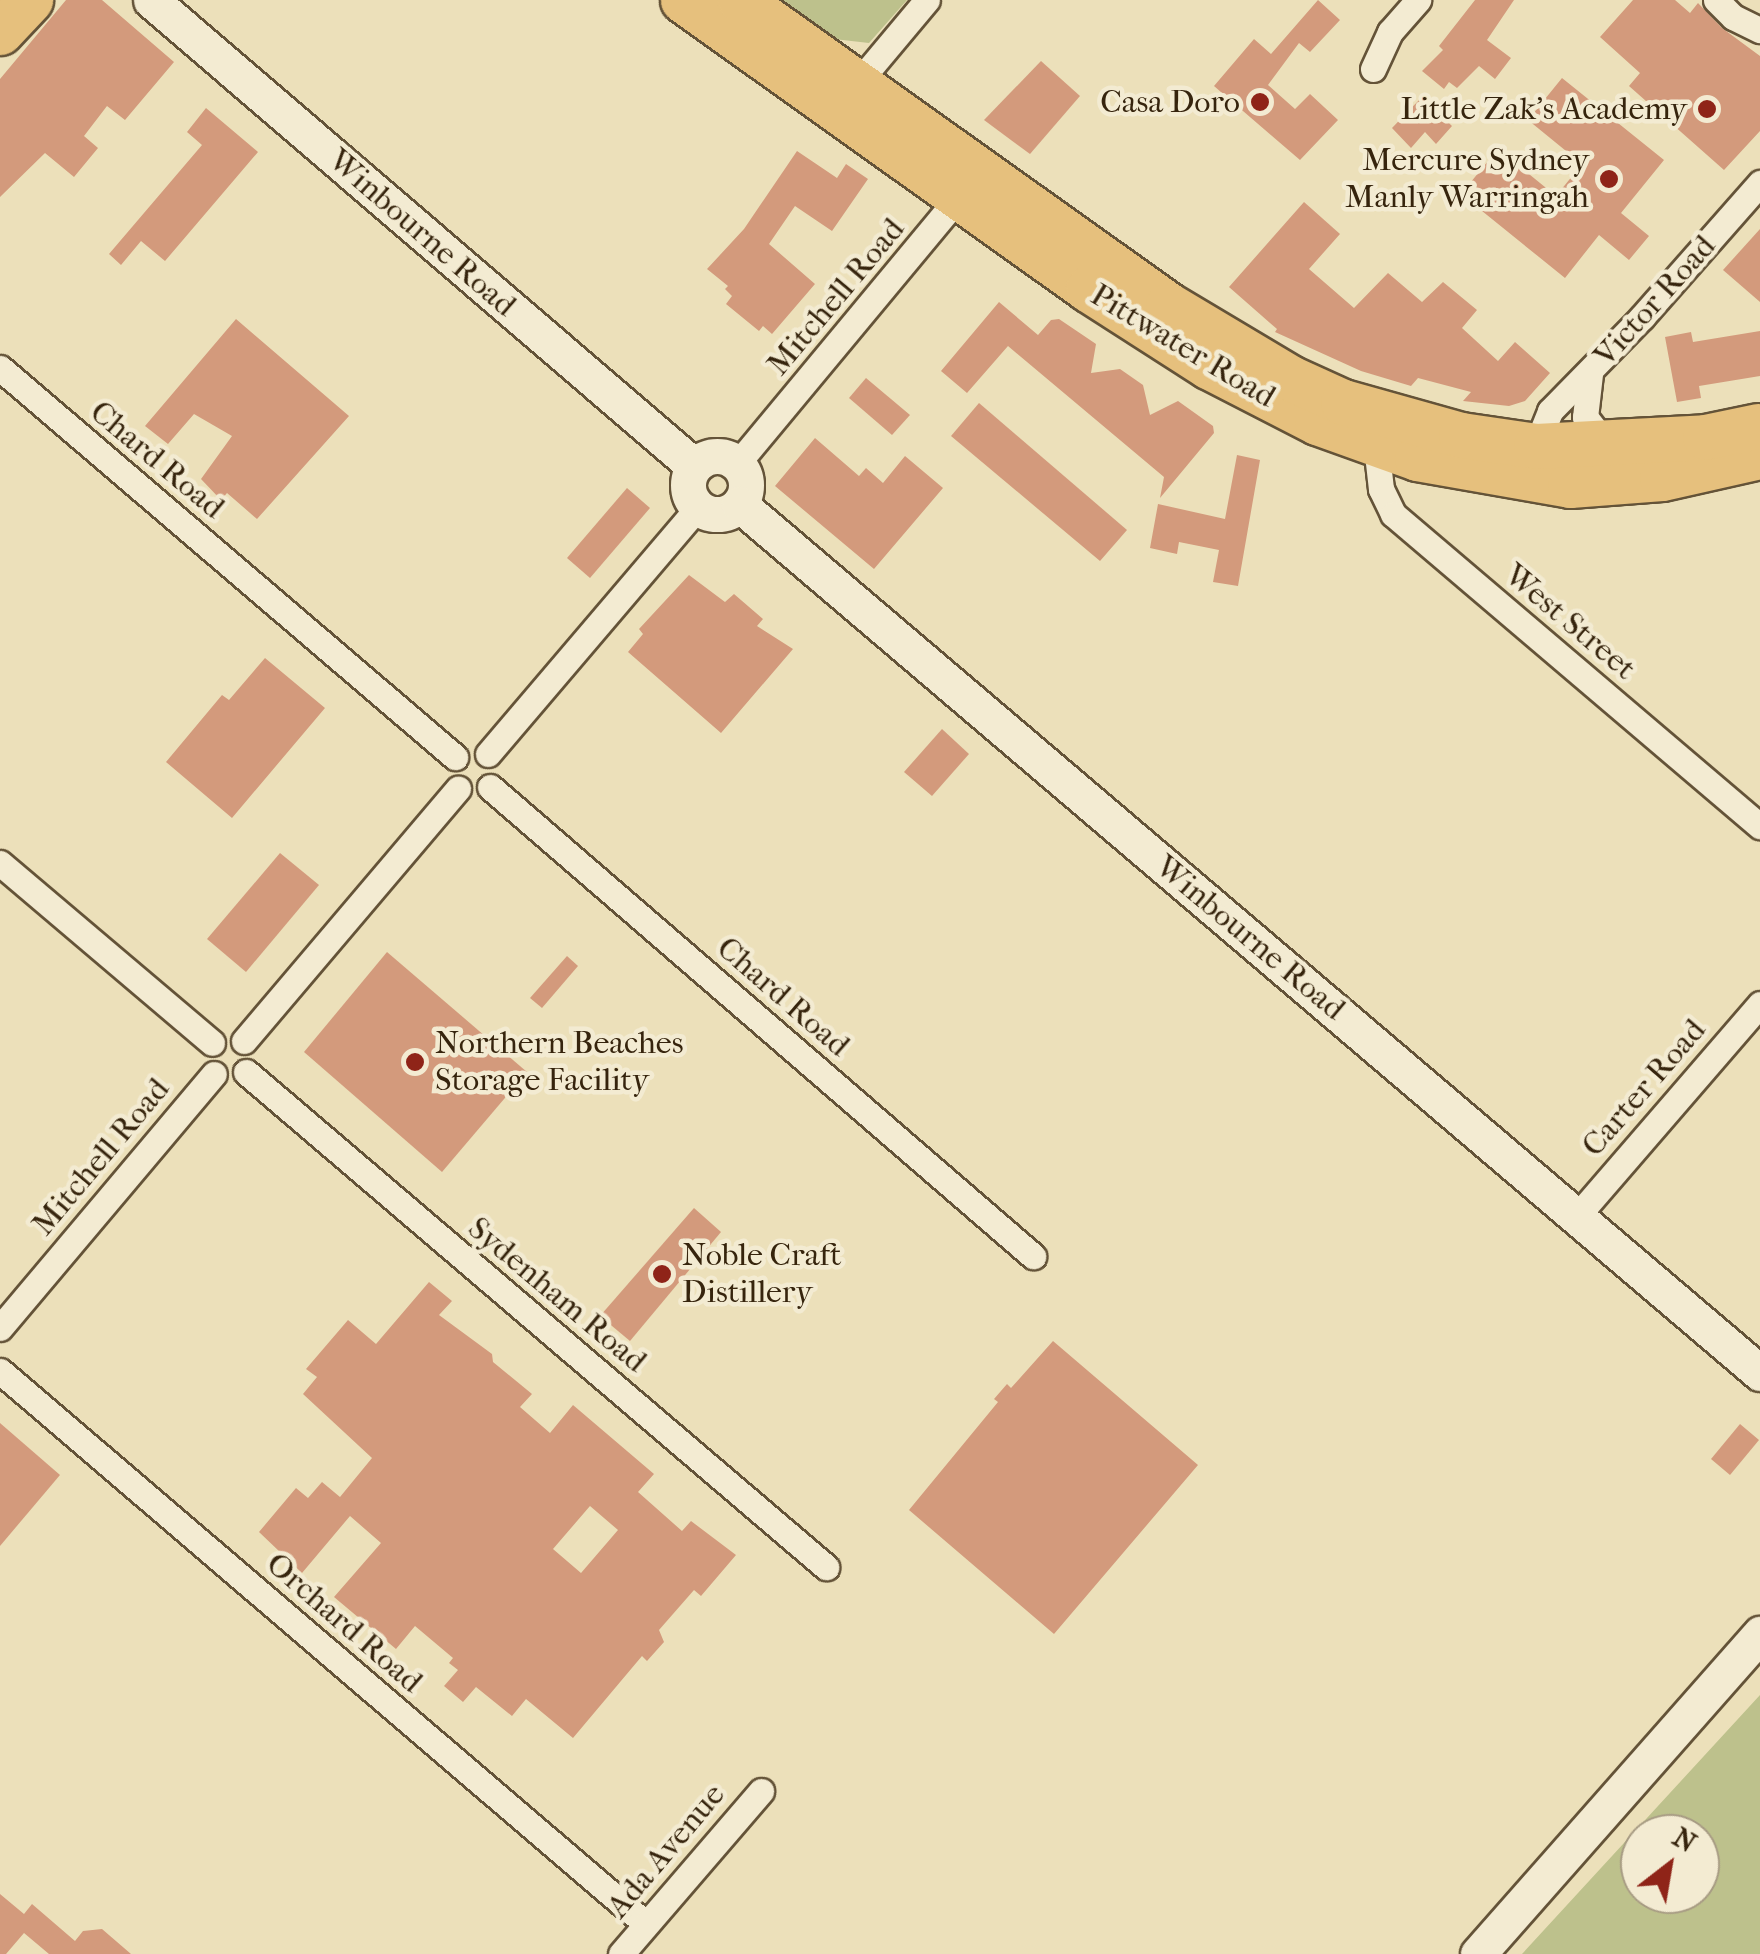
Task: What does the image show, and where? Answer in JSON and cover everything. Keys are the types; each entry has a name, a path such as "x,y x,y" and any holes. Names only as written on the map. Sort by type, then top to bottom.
{"highway":[{"path":"0,32 30,0"},
{"name":"Pittwater Road","path":"683,0 847,96 1240,386 1376,445 1457,467 1570,484 1615,485 1760,456"},
{"name":"Pittwater Road","path":"740,0 847,96"},
{"name":"Pittwater Road","path":"969,183 1290,378 1400,420 1536,446 1705,437 1760,425"},
{"path":"1536,446 1570,484"}],"main road":[{"name":"Winbourne Road","path":"151,0 694,466"},
{"path":"711,456 737,464 746,484 739,504 723,514 698,507 688,492 694,466 711,456"},
{"name":"Winbourne Road","path":"739,504 1760,1373"},
{"path":"1478,1954 1760,1634"}],"street":[{"path":"847,96 927,0"},
{"path":"1372,70 1390,32 1418,0"},
{"path":"1716,0 1734,17 1760,30"},
{"name":"Mitchell Road","path":"737,464 969,183"},
{"name":"Victor Road","path":"1536,446 1550,411 1590,374 1760,183"},
{"name":"Chard Road","path":"0,368 455,757"},
{"name":"Victor Road","path":"1590,374 1585,418 1605,442"},
{"name":"West Street","path":"1376,445 1380,489 1394,514 1760,826"},
{"path":"488,754 698,507"},
{"path":"470,749 488,754 496,771 490,787 475,794 458,789 450,772 455,757 470,749"},
{"name":"Chard Road","path":"490,787 1033,1256"},
{"path":"244,1042 458,789"},
{"path":"0,863 212,1043"},
{"name":"Carter Road","path":"1577,1216 1760,1004"},
{"path":"226,1036 244,1042 252,1058 246,1072 232,1080 214,1074 206,1060 212,1043 226,1036"},
{"name":"Sydenham Road","path":"246,1072 826,1567"},
{"name":"Mitchell Road","path":"0,1328 214,1074"},
{"path":"0,1338 0,1359"},
{"name":"Orchard Road","path":"0,1372 646,1924"},
{"name":"Ada Avenue","path":"621,1954 760,1790"}],"green space":[{"path":"770,0 907,0 869,43 825,38"},
{"path":"1760,1695 1760,1954 1522,1954 1620,1847 1620,1914 1720,1914 1720,1814 1651,1814"}],"building":[{"path":"66,0 102,0 174,62 125,120 107,106 84,136 98,148 74,177 45,153 0,197 0,79"},
{"name":"Casa Doro","path":"1318,0 1340,20 1310,52 1299,43 1268,85 1295,109 1310,94 1338,120 1300,160 1214,86 1254,39 1271,54"},
{"path":"1475,0 1514,0 1487,40 1511,58 1495,79 1479,66 1457,88 1449,82 1444,89 1422,71 1443,50 1439,46"},
{"name":"Little Zak's Academy","path":"1633,0 1675,0 1690,13 1698,3 1722,28 1760,56 1760,131 1724,170 1629,86 1640,73 1600,37"},
{"path":"1041,61 1080,96 1030,154 984,120"},
{"name":"Mercure Sydney Manly Warringah","path":"1562,78 1664,160 1621,213 1649,236 1629,260 1599,235 1565,278 1461,194 1498,149 1556,196 1582,164 1528,120"},
{"path":"1422,97 1452,126 1436,144 1425,132 1411,148 1392,128"},
{"path":"206,108 258,152 165,261 141,241 121,265 109,254 202,145 187,132"},
{"path":"797,151 837,178 846,164 868,179 832,231 795,206 769,244 815,284 772,334 763,326 759,331 726,304 732,296 725,289 728,286 707,269 744,229"},
{"path":"1304,202 1340,234 1309,269 1354,308 1388,273 1422,302 1443,282 1477,310 1462,328 1498,361 1515,342 1550,373 1525,401 1509,406 1463,401 1471,392 1418,378 1411,386 1361,371 1275,332 1277,329 1229,287"},
{"path":"1760,229 1760,302 1723,270"},
{"path":"999,302 1038,335 1051,320 1059,319 1096,344 1091,373 1120,369 1143,385 1150,415 1178,401 1213,426 1214,433 1160,498 1164,477 1008,346 967,393 941,371"},
{"path":"236,319 349,416 257,519 227,493 221,500 201,479 232,436 194,414 168,444 145,426"},
{"path":"1760,331 1760,376 1699,386 1701,398 1677,402 1665,337 1691,332 1693,342"},
{"path":"866,378 910,415 892,435 849,398"},
{"path":"979,403 1127,530 1100,561 951,436"},
{"path":"815,438 859,476 866,468 883,483 905,456 943,488 874,569 775,486"},
{"path":"1237,455 1260,460 1238,586 1213,582 1219,550 1179,542 1177,554 1150,548 1158,504 1225,519"},
{"path":"627,488 650,508 590,578 567,558"},
{"path":"689,575 725,602 734,594 763,619 757,626 793,649 721,733 628,652 643,634 639,629"},
{"path":"265,658 325,708 232,818 166,762 222,695 229,700"},
{"path":"942,729 969,754 932,796 904,772"},
{"path":"280,853 319,885 246,972 207,939"},
{"name":"Northern Beaches Storage Facility","path":"387,952 527,1072 442,1172 304,1052"},
{"path":"567,956 578,966 542,1008 530,998"},
{"name":"Noble Craft Distillery","path":"694,1208 721,1232 630,1341 600,1316"},
{"path":"429,1282 452,1301 439,1315 492,1354 493,1362 532,1394 520,1407 550,1433 573,1405 654,1474 638,1492 682,1531 691,1521 736,1555 701,1596 694,1590 659,1630 664,1642 647,1661 642,1656 573,1738 526,1699 512,1716 476,1687 463,1702 444,1686 458,1670 449,1663 453,1658 415,1626 396,1649 334,1597 381,1543 350,1516 302,1573 259,1532 296,1488 308,1498 322,1482 340,1497 372,1458 303,1394 317,1377 306,1369 348,1320 376,1344","holes":["590,1506 618,1530 581,1573 553,1549"]},
{"path":"1053,1341 1198,1465 1054,1634 909,1510 998,1402 994,1399 1007,1384 1011,1388"},
{"path":"0,1423 60,1475 0,1546"},
{"path":"1740,1424 1759,1440 1730,1475 1711,1459"},
{"path":"0,1894 24,1914 32,1904 75,1941 83,1931 102,1929 131,1954 49,1954 24,1933 6,1954 0,1954"}],"place":[{"name":"Casa Doro","path":"1260,102"},
{"name":"Little Zak's Academy","path":"1707,109"},
{"name":"Mercure Sydney Manly Warringah","path":"1609,179"},
{"name":"Northern Beaches Storage Facility","path":"415,1062"},
{"name":"Noble Craft Distillery","path":"662,1274"}]}
